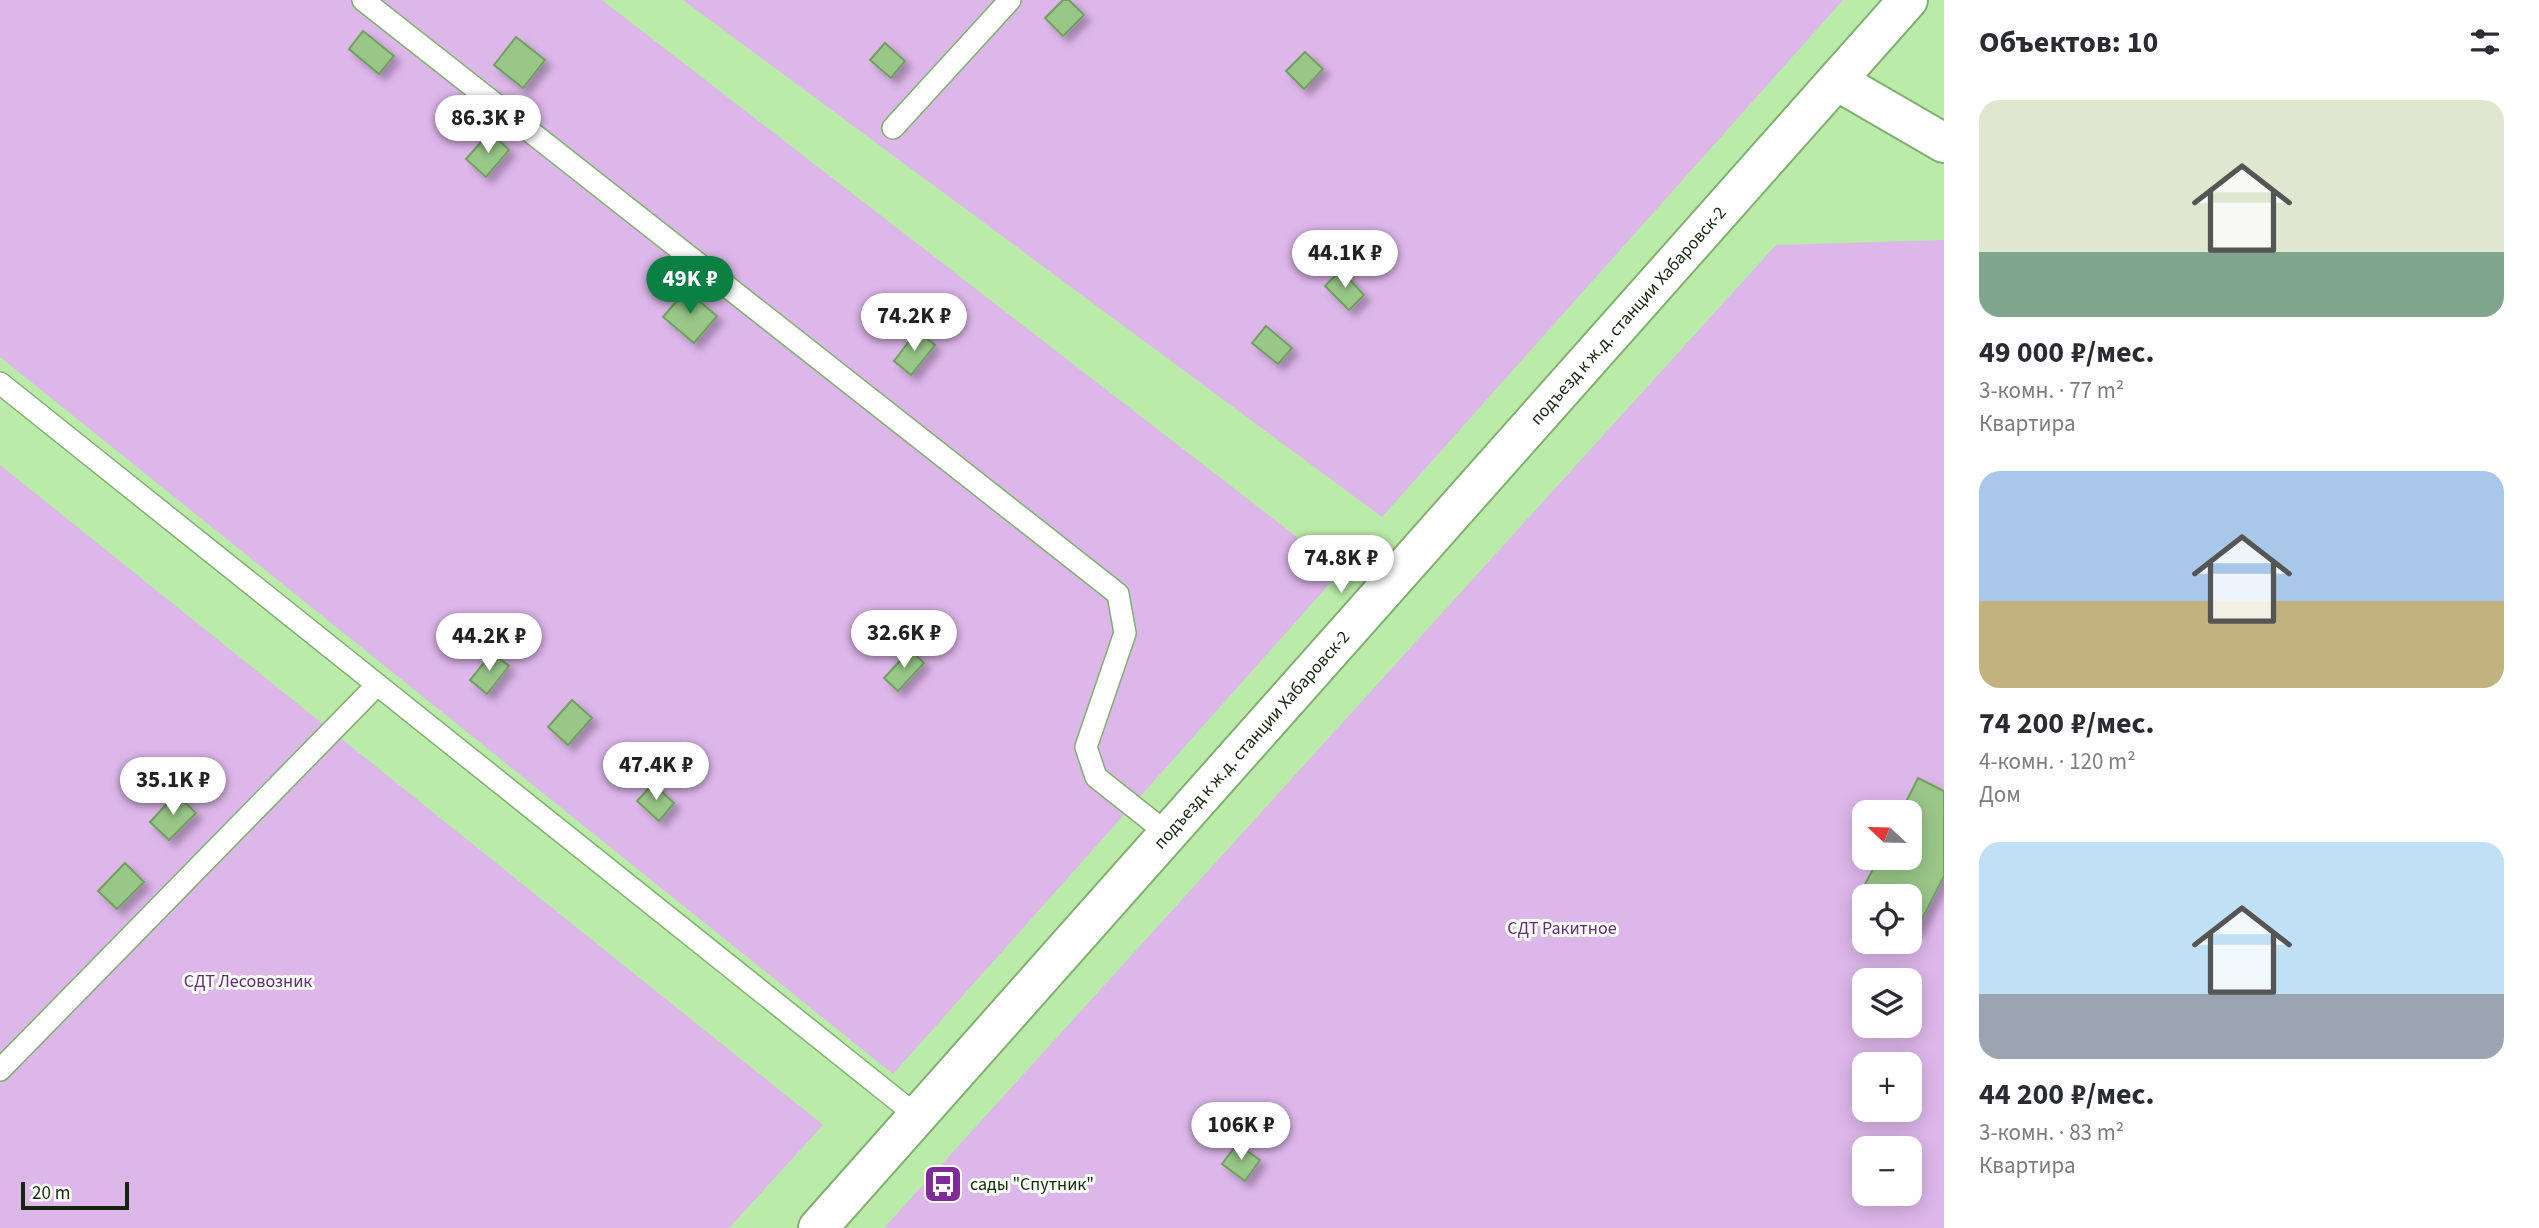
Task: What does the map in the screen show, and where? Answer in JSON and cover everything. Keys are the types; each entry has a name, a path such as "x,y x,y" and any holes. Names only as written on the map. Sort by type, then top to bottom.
{"street":[{"name":"подъезд к ж.д. станции Хабаровск-2","path":"818,1228 1908,0"},
{"path":"1837,81 1944,144"}],"lane":[{"path":"363,0 1118,594 1125,634 1086,747 1096,778 1168,834"},
{"path":"893,128 1010,0"},
{"path":"3,391 917,1116"},
{"path":"0,1070 377,685"}],"green space":[{"path":"0,0 602,0 1341,571 893,1074 0,357"},
{"path":"683,0 1843,0 1382,517"},
{"name":"СДТ Ракитное","path":"1944,240 1944,1228 884,1228 1776,245"},
{"name":"СДТ Лесовозник","path":"0,465 823,1125 729,1228 0,1228"}],"building":[{"path":"1063,0 1069,0 1084,15 1063,36 1045,18"},
{"path":"363,31 394,56 379,74 349,49"},
{"path":"516,37 545,60 523,88 494,65"},
{"path":"885,43 905,61 891,78 870,60"},
{"path":"1305,52 1323,69 1304,89 1286,71"},
{"path":"490,132 509,150 486,177 466,159"},
{"path":"1341,270 1364,295 1349,310 1325,286"},
{"path":"686,290 717,316 694,343 663,317"},
{"path":"1266,326 1292,348 1278,364 1252,343"},
{"path":"917,331 935,345 911,375 894,361"},
{"path":"910,650 924,663 898,691 884,678"},
{"path":"492,653 509,666 487,694 470,680"},
{"path":"572,700 592,718 568,745 548,727"},
{"path":"1918,778 1944,791 1944,876 1922,919 1922,884 1865,884 1873,870 1922,870 1922,800 1907,800"},
{"path":"653,784 674,803 659,821 637,801"},
{"path":"176,794 196,813 169,840 150,822"},
{"path":"125,863 144,882 117,909 98,891"},
{"path":"1237,1144 1260,1160 1245,1181 1222,1164"}],"place":[{"name":"сады \"Спутник\"","path":"943,1184"}]}
